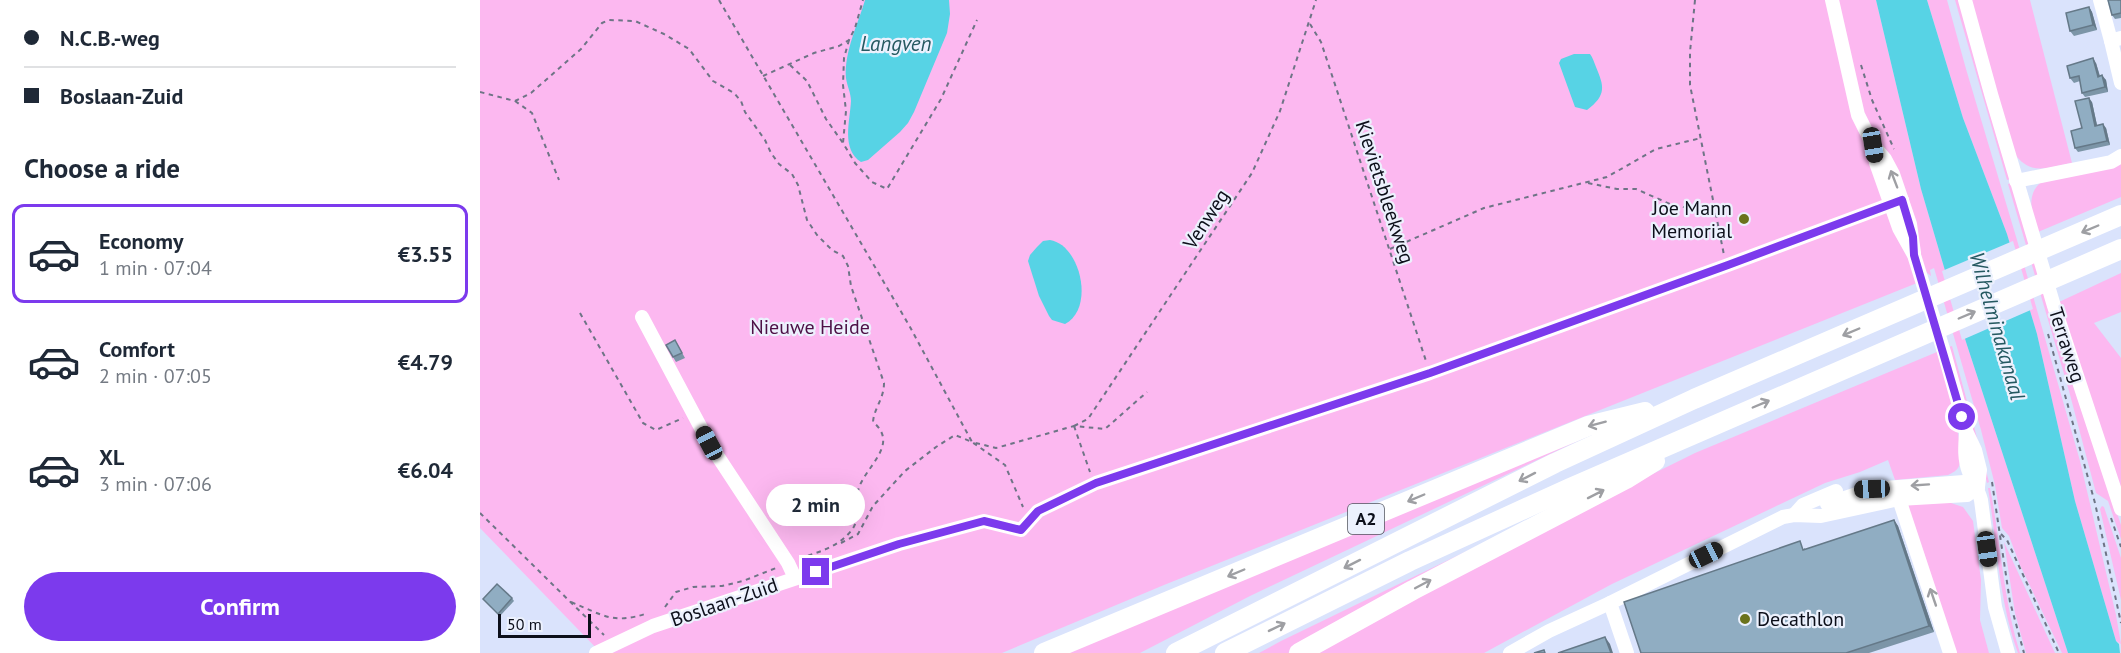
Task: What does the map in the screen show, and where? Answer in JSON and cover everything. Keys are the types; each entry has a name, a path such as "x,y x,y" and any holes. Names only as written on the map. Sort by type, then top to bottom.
{"highway":[{"name":"A2","path":"1176,653 1555,463 1694,399 2121,216"},
{"path":"1225,653 1410,561 1707,427 2121,249"},
{"name":"A2","path":"1044,653 1588,426 1694,399"},
{"path":"1299,653 1413,590 1626,479 1707,427"}],"street":[{"path":"1832,0 1858,115 1873,145 1876,163 1896,202 1902,235 1914,255 1966,431 1964,452 1969,473 1978,487 1995,607 2008,653"},
{"name":"Terraweg","path":"1965,0 2016,181 2116,513"},
{"path":"2100,0 2116,39 2121,83"},
{"path":"2016,181 2111,162 2121,156"},
{"name":"Boslaan-Zuid","path":"596,653 653,626 899,544 984,521 1021,530 1038,511 1096,483 1430,373 1896,202"},
{"path":"642,317 709,443 788,563 795,578"},
{"path":"1794,514 1803,505 1840,490 1964,482 1978,487"},
{"path":"1510,653 1784,517 1794,514 1821,516 1899,499 1967,495 1978,487"},
{"path":"1827,504 1872,489"},
{"path":"1899,499 1950,653"},
{"path":"1610,603 1627,653"}],"path":[{"path":"719,0 910,327 972,442 1005,465 1030,520"},
{"path":"843,143 846,111 843,85 844,58 864,0"},
{"name":"Venweg","path":"1074,426 1088,419 1252,172 1280,111 1316,0"},
{"path":"1695,0 1690,52 1690,85 1715,214 1728,265"},
{"path":"515,101 531,93 581,49 602,23 623,19 644,25 689,49 713,81 734,93 741,101 745,112 765,140 771,153 779,164 792,174 798,184 807,220 817,235 832,250 843,256 884,383 884,392 873,415 873,422 879,427 883,441 880,453 862,479 858,490 858,515 853,529 838,545"},
{"path":"790,65 807,81 826,119 855,163 872,182 887,189 941,99 977,20"},
{"name":"Kievietsbleekweg","path":"1309,23 1322,42 1430,373"},
{"path":"763,76 849,40"},
{"path":"1859,59 1872,100 1894,150"},
{"path":"480,92 515,101 532,113 559,180"},
{"path":"1390,249 1484,208 1607,177 1656,149 1701,138"},
{"path":"1585,183 1617,189 1636,189 1670,204 1715,214"},
{"path":"580,313 643,423 656,430 693,413"},
{"path":"665,607 675,592 693,587 722,586 743,581 838,545 858,534 873,506 905,471 955,435 996,448 1074,426 1105,429 1147,392"},
{"path":"1074,426 1096,483"},
{"path":"2102,501 2095,502 2121,623"},
{"path":"480,513 614,645"},
{"path":"2116,513 2121,548"},
{"path":"2024,653 2010,602 2001,534 2007,540 2059,653"},
{"path":"571,602 620,620 655,611"}],"green space":[{"name":"Nieuwe Heide","path":"480,0 1876,0 1921,189 1966,342 2068,653 2062,653 2020,565 2009,536 2002,528 1995,485 1981,430 1934,268 1930,270 1931,276 1926,272 1917,283 1164,585 1002,653 601,653 480,528"},
{"path":"1927,0 1947,0 2080,461 2121,644 2116,641 2075,501 2037,334 2007,234 1963,118"},
{"path":"1955,0 1959,0 2010,179 2007,180"},
{"path":"1971,0 2030,0 2072,163 2048,168 2033,168 2014,153"},
{"path":"2121,163 2121,197 2038,232 2032,213 2031,200 2035,188 2040,183"},
{"path":"2011,183 2061,349 2121,525 2121,539 2108,501 2096,493 2069,391 2008,184"},
{"path":"2121,273 2121,312 2094,323 2121,358 2121,491 2059,302"},
{"path":"1952,346 1989,482 1987,483 1948,347"},
{"path":"1937,352 1960,444 1959,466 1956,471 1948,475 1895,480 1888,460 1825,483 1612,584 1484,653 1312,653 1505,547 1695,453"},
{"path":"1628,417 1250,596 1140,653 1065,653"},
{"path":"1988,488 1990,488 1994,509 2014,633 2020,653 2018,653 2007,613"},
{"path":"1948,502 1963,507 1973,521 1981,580 1980,620 1989,653 1954,653 1907,505"},
{"path":"2102,506 2121,558 2121,600 2100,509"},
{"path":"1552,510 1288,653 1259,653 1281,641"},
{"path":"2004,542 2055,653 2026,653 2015,613"}],"water":[{"name":"Langven","path":"865,0 949,0 950,14 947,33 908,123 868,160 861,162 851,150 849,142 851,101 846,68 849,48"},
{"name":"Wilhelminakanaal","path":"1876,0 1927,0 1963,118 2007,234 2037,334 2075,501 2120,653 2068,653 1966,342 1921,189"},
{"path":"1574,54 1590,54 1601,80 1601,95 1587,110 1575,107 1559,63 1561,59"},
{"path":"1050,240 1061,244 1070,253 1080,278 1082,292 1080,305 1074,316 1065,324 1052,320 1049,316 1039,296 1028,261 1030,255 1043,241"}],"pier":[{"path":"2013,241 2033,309 1962,340 1942,271"}],"building":[{"path":"2108,0 2121,0 2121,13 2112,15"},
{"path":"2089,7 2093,25 2070,31 2066,13"},
{"path":"2093,58 2098,77 2102,75 2105,87 2082,93 2079,76 2070,78 2067,66"},
{"path":"2089,98 2095,126 2103,124 2107,141 2075,148 2071,131 2082,128 2075,101"},
{"path":"675,340 682,353 673,357 666,345"},
{"path":"1894,520 1929,626 1846,653 1641,653 1624,602 1800,541 1803,550"},
{"path":"497,584 512,598 498,614 483,599"},
{"path":"1605,637 1611,653 1558,653"}],"place":[{"name":"Joe Mann Memorial","path":"1744,219"},
{"name":"Decathlon","path":"1745,619"}],"route":[{"path":"816,572 899,544 984,521 1021,530 1038,511 1096,483 1430,373 1902,200 1913,237 1914,255 1962,417"}]}
